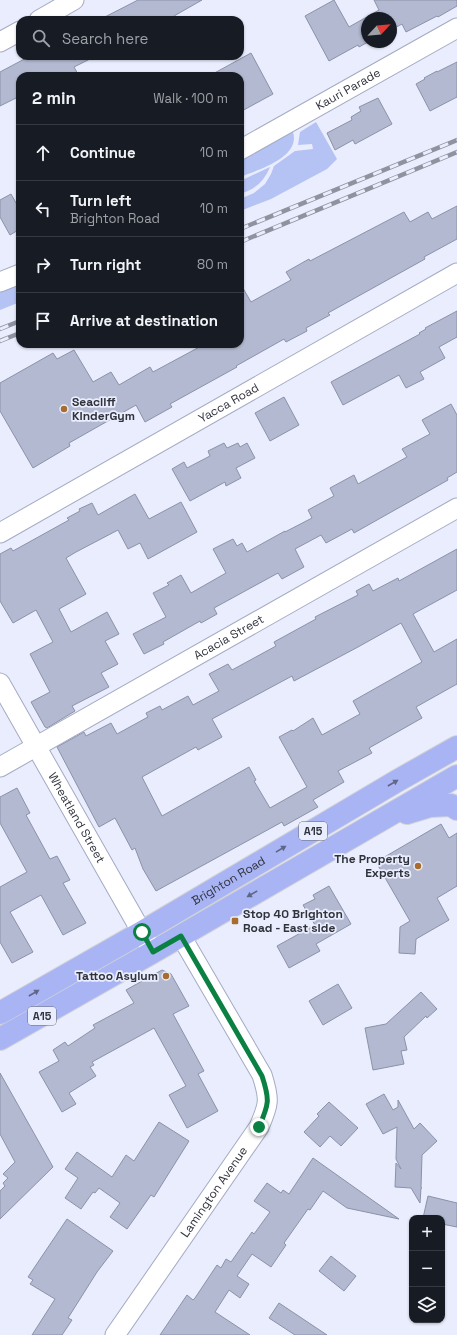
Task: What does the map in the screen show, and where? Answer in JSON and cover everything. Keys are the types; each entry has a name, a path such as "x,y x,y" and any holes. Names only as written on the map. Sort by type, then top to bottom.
{"main road":[{"name":"Brighton Road","path":"0,1013 455,753"},
{"name":"Brighton Road","path":"0,1039 457,776"},
{"path":"371,825 430,806 451,805 457,809"}],"street":[{"path":"46,16 74,0"},
{"name":"Kauri Parade","path":"244,148 457,28"},
{"path":"0,42 16,33"},
{"name":"Yacca Road","path":"0,533 457,273"},
{"path":"0,282 16,276"},
{"name":"Acacia Street","path":"0,767 457,508"},
{"name":"Wheatland Street","path":"0,683 153,952"},
{"name":"Lamington Avenue","path":"115,1335 259,1127 267,1109 267,1092 262,1076 181,936"}],"shaded area":[{"path":"316,122 337,159 327,169 271,199 244,209 244,197 254,193 265,184 274,166 295,151 313,149 312,144 298,145 300,132"},
{"path":"291,127 294,137 292,146 279,160 244,176 244,154"},
{"path":"270,167 262,181 244,192 244,179"},
{"path":"16,281 16,304 0,310 0,289"}],"building":[{"path":"138,0 202,0 174,16 107,16"},
{"path":"334,0 349,27 361,20 361,46 359,47 358,45 329,61 305,16"},
{"path":"374,0 457,0 457,6 406,32 402,24 397,27 397,12 375,12 379,10"},
{"path":"251,53 273,94 244,110 244,72 216,72 238,60 244,60 244,57"},
{"path":"22,60 88,60 74,67 77,72 16,72 16,98 0,106 0,72"},
{"path":"457,62 457,97 430,111 416,84 437,71"},
{"path":"378,98 392,124 355,144 353,140 335,150 327,133 352,120 351,117 361,111 359,107"},
{"path":"11,194 16,203 16,231 10,235 0,217 0,200"},
{"path":"457,206 457,239 424,257 425,259 328,313 330,315 306,328 307,331 286,342 284,339 170,404 172,407 145,422 136,405 69,443 70,446 33,468 0,411 0,383 53,353 57,359 74,350 93,382 111,372 119,385 150,367 153,372 198,348 244,348 244,290 251,302 291,280 286,272 404,212 410,222 428,212 432,219"},
{"path":"457,311 457,337 439,347 445,358 420,372 424,379 406,388 399,375 343,405 331,382 420,334 419,333 426,329 425,328"},
{"path":"284,397 299,425 270,441 255,413"},
{"path":"451,404 457,415 457,472 447,478 448,480 354,533 352,529 326,543 321,535 295,549 304,567 282,579 278,573 214,608 217,614 201,623 200,621 163,642 164,644 144,654 133,634 166,617 153,593 169,585 167,583 181,575 191,593 226,573 213,549 233,539 237,546 242,543 247,552 312,518 308,510 334,496 330,488 354,475 358,484 407,457 402,449 430,434 422,420"},
{"path":"224,443 227,448 238,443 240,447 247,443 255,458 236,468 241,478 226,486 225,482 190,501 172,469 184,462 187,468 210,456 208,451"},
{"path":"135,494 149,519 181,502 197,532 148,559 140,543 128,549 118,530 66,558 86,594 59,609 71,632 107,612 119,634 105,641 118,664 101,673 109,687 72,706 75,711 47,728 31,702 50,692 30,654 53,642 36,610 13,623 0,601 0,554 11,548 13,551 69,520 67,518 80,511 79,509 92,503 98,515"},
{"path":"457,549 457,590 413,614 434,652 457,639 457,684 416,707 422,718 369,748 372,753 338,771 344,782 313,800 318,807 284,826 282,822 156,891 143,869 135,848 132,850 115,818 99,827 57,747 84,732 86,736 111,723 117,734 148,717 146,713 160,706 162,710 188,696 193,705 219,691 209,674 228,664 232,670 276,646 274,642 316,619 315,617 358,595 356,591 369,584 373,591 398,578 399,581","holes":["401,623 422,662 353,701 360,714 322,735 313,718 293,731 292,730 279,737 307,787 270,808 254,781 256,780 249,767 162,816 142,777 196,747 198,750 222,737 212,719 292,676 294,681"]},
{"path":"17,788 30,813 26,815 50,859 57,856 70,880 63,883 86,923 63,935 41,895 10,912 33,952 12,963 0,942 0,887 27,872 0,823 0,797"},
{"name":"The Property Experts","path":"441,824 449,838 457,833 457,886 437,898 449,920 416,939 415,954 399,953 400,927 410,921 376,862"},
{"path":"329,886 351,924 316,944 320,951 289,968 277,946 315,925 303,905 315,899 313,895"},
{"path":"162,970 171,974 189,1006 173,1014 204,1071 198,1074 218,1111 187,1128 169,1095 186,1086 154,1028 92,1062 94,1065 90,1067 96,1076 69,1093 76,1104 62,1112 39,1072 59,1061 53,1050 65,1042 68,1046 95,1028 93,1025 134,1003 126,990"},
{"path":"338,984 352,1008 323,1025 309,1001"},
{"path":"421,992 437,1009 427,1018 426,1016 404,1037 407,1050 401,1051 404,1064 373,1070 365,1028 386,1024"},
{"path":"0,1073 53,1167 0,1219 0,1191 5,1186 3,1183 8,1178 3,1174 15,1162 0,1134"},
{"path":"384,1094 393,1110 398,1107 398,1100 414,1129 420,1123 437,1141 422,1155 422,1188 420,1203 411,1188 395,1187 396,1163 401,1169 396,1159 397,1127 383,1134 366,1104"},
{"path":"329,1102 358,1128 341,1146 330,1136 320,1147 304,1132 319,1116 317,1114"},
{"path":"159,1122 189,1141 154,1197 151,1195 127,1229 110,1217 120,1203 99,1188 95,1193 93,1192 81,1209 65,1198 78,1178 65,1169 77,1152 112,1177 126,1155 134,1161"},
{"path":"313,1158 399,1219 347,1208 323,1191 310,1210 308,1209 284,1243 286,1245 271,1267 252,1254 237,1276 249,1284 240,1298 229,1290 215,1312 250,1335 160,1335 187,1295 193,1300 217,1265 221,1268 226,1259 231,1262 252,1232 254,1234 270,1212 254,1201 267,1183 281,1193 283,1190 289,1194"},
{"path":"428,1196 457,1203 457,1227 445,1225 445,1215 424,1215"},
{"path":"67,1219 113,1251 97,1272 68,1318 72,1320 62,1335 32,1335 55,1299 30,1284 33,1280 28,1277"},
{"path":"331,1256 356,1276 344,1291 319,1271"},
{"path":"279,1303 327,1335 295,1335 269,1318"}],"railway":[{"path":"244,227 457,140"},
{"path":"244,240 457,152"},
{"path":"0,329 16,323"},
{"path":"0,341 16,335"}],"place":[{"name":"Seacliff KinderGym","path":"64,409"},
{"name":"The Property Experts","path":"418,866"},
{"name":"Stop 40 Brighton Road - East side","path":"235,921"},
{"name":"Tattoo Asylum","path":"166,976"}],"route":[{"path":"142,932 153,952 181,936 262,1076 267,1092 267,1109 259,1127"}]}
